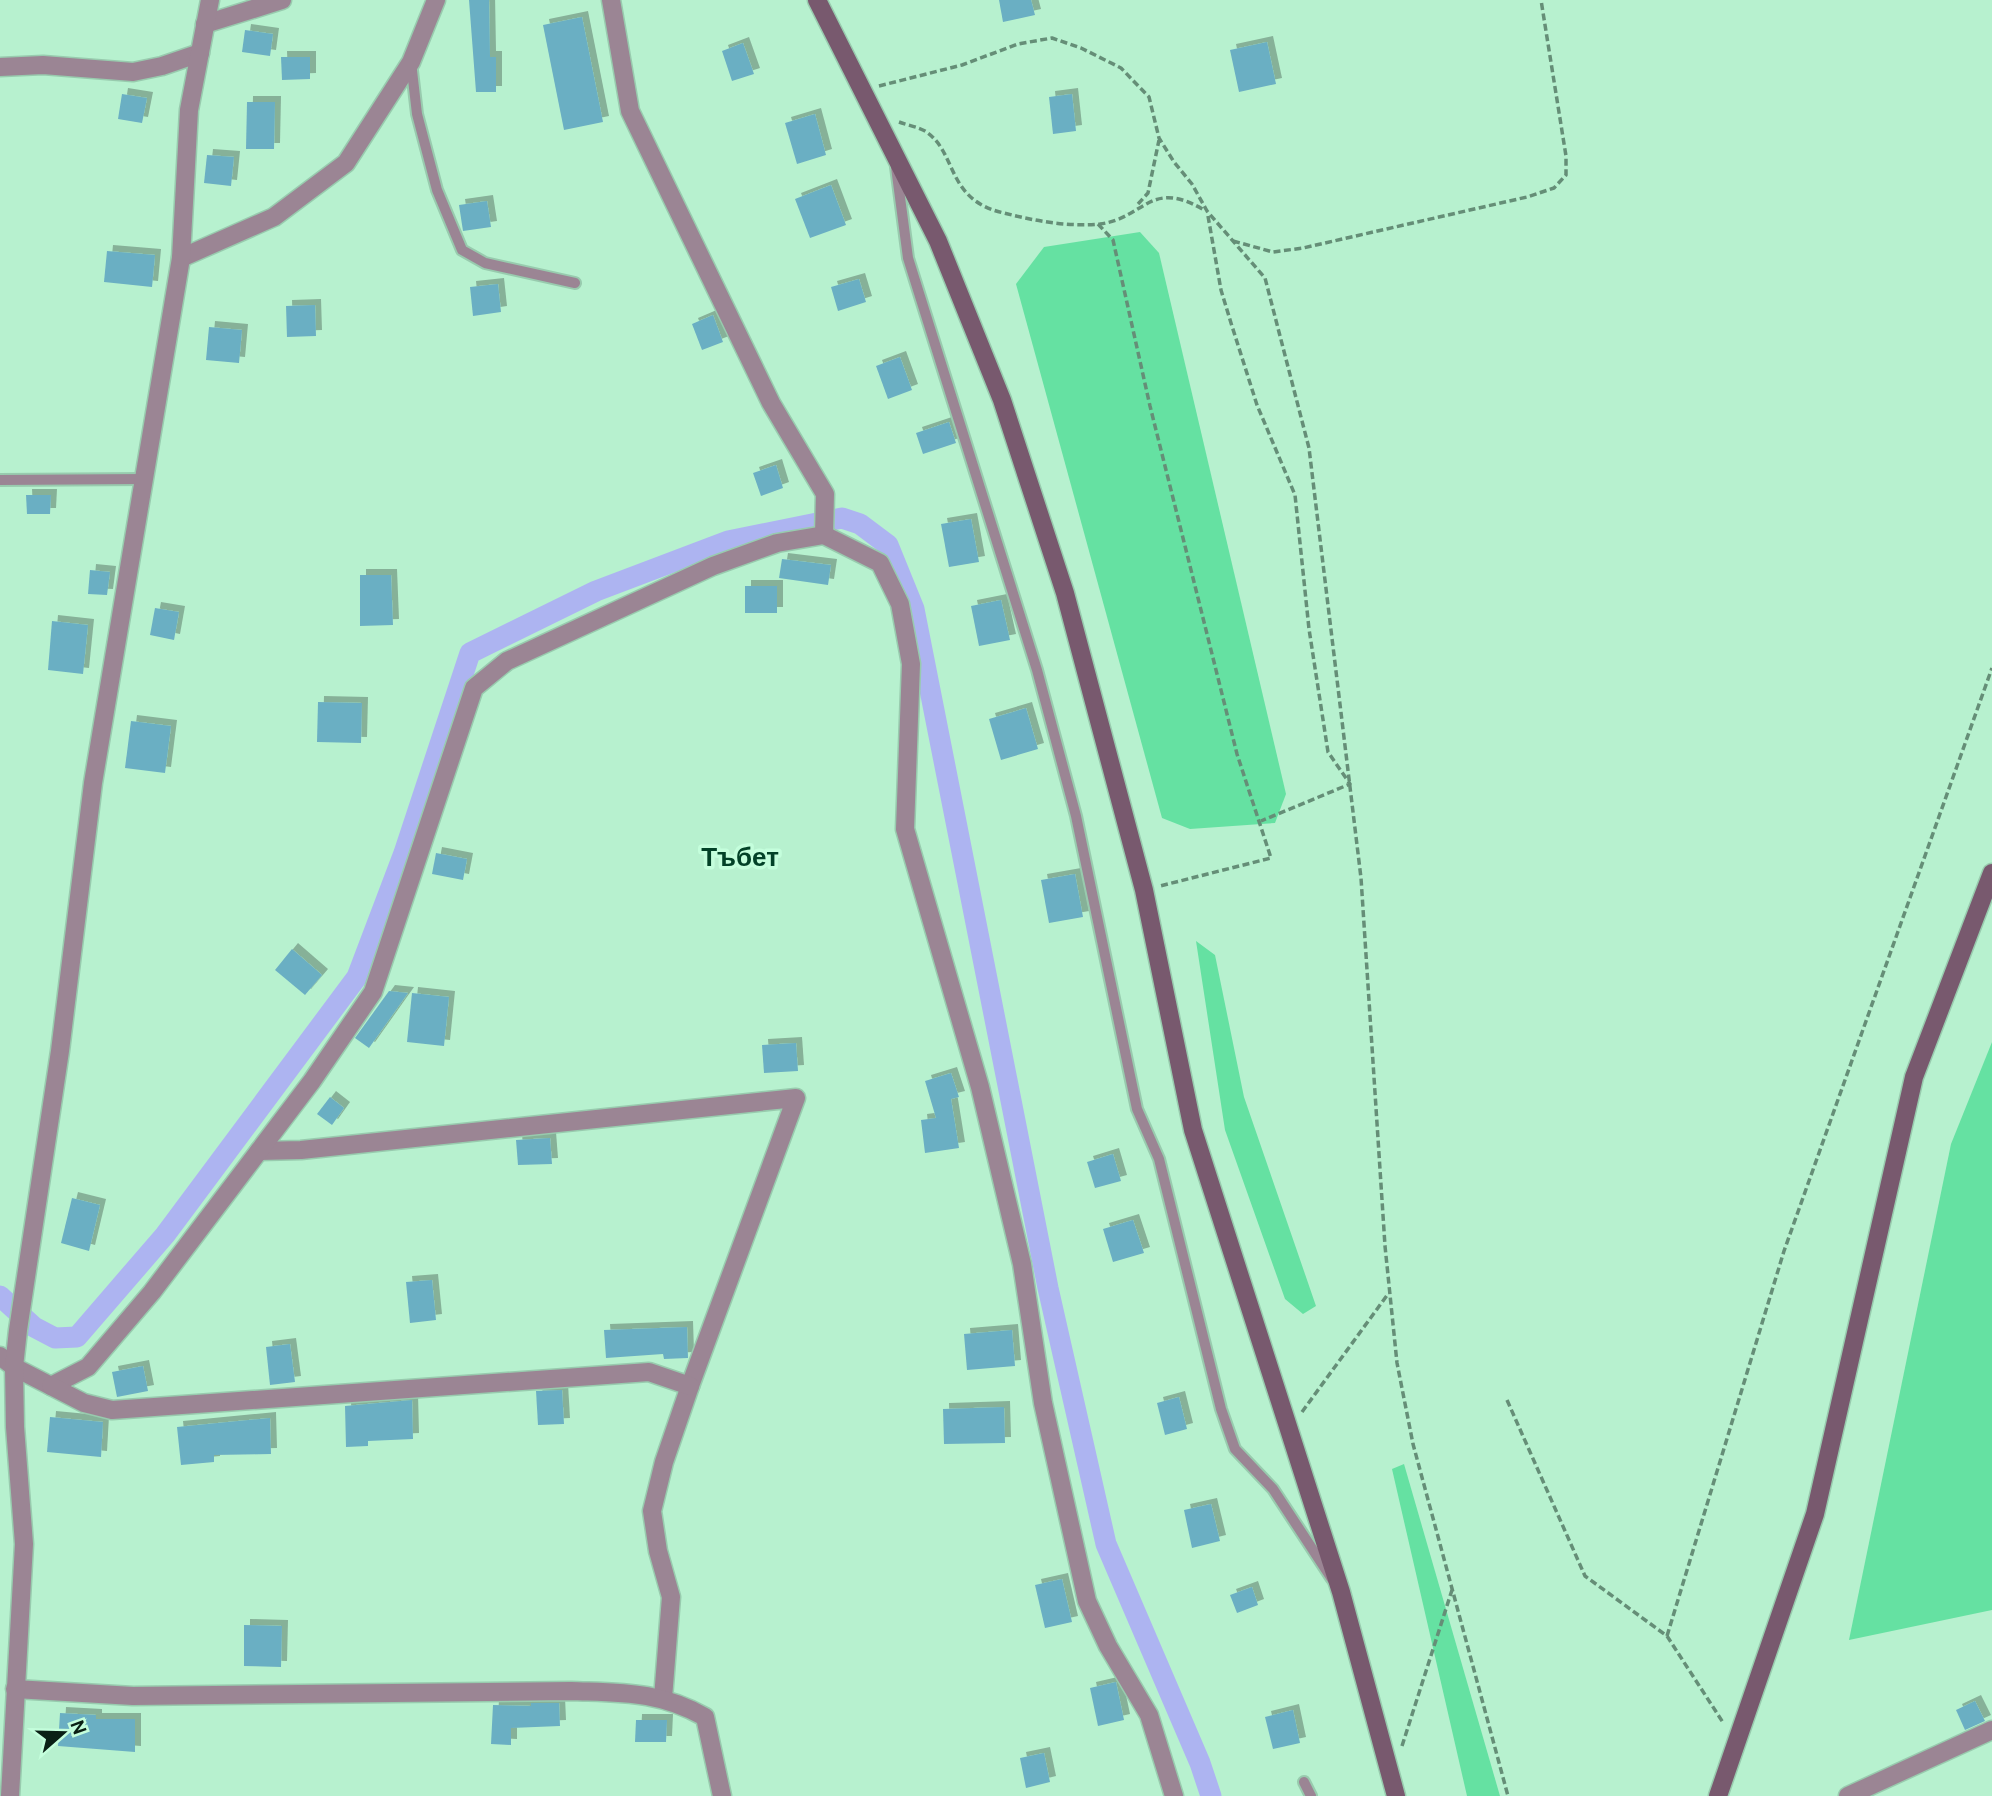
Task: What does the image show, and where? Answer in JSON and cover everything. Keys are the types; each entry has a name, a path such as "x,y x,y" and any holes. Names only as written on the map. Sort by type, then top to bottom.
{"main road":[{"path":"817,0 938,241 1002,400 1065,593 1144,890 1193,1130 1341,1592 1396,1796"},
{"path":"1718,1796 1815,1514 1914,1077 1992,873"}],"street":[{"path":"10,1796 24,1544 7,1362 60,1051 93,783 181,258 189,110 210,0"},
{"path":"205,24 282,0"},
{"path":"181,258 274,217 346,163 411,62 436,0"},
{"path":"611,0 630,111 771,403 825,494 824,535"},
{"path":"0,67 43,65 133,72 162,66 200,53"},
{"path":"51,1386 88,1367 152,1292 373,992 474,688 507,661 712,566 777,543 824,535 880,563 901,604 911,664 905,829 980,1087 1022,1264 1043,1404 1087,1601 1108,1646 1149,1715 1174,1796"},
{"path":"259,1150 301,1150 796,1098 690,1385 664,1462 652,1511 658,1551 671,1597 663,1698"},
{"path":"7,1362 84,1403 112,1410 649,1372 690,1385"},
{"path":"15,1689 198,1696 571,1691 643,1693 679,1702 705,1717 722,1796"},
{"path":"1848,1796 1992,1730"}],"lane":[{"path":"411,62 417,114 427,152 438,191 462,250 485,263 575,283"},
{"path":"894,150 908,258 1040,683 1076,816 1137,1109 1159,1158 1221,1409 1235,1449 1273,1489 1341,1592"},
{"path":"0,480 144,479"},
{"path":"1304,1782 1311,1796"}],"path":[{"path":"1231,241 1273,252 1303,248 1554,188 1566,175 1566,156 1557,114 1541,0"},
{"path":"863,90 962,65 1018,44 1052,38 1121,68 1149,97 1159,138 1207,211 1265,278 1309,448 1350,784 1371,988 1397,1363 1413,1444 1508,1796"},
{"path":"874,112 925,131 938,144 962,189 976,202 1000,213 1059,224 1098,224 1117,220 1136,206 1148,193 1159,138"},
{"path":"1136,206 1162,198 1186,199 1207,211 1213,230 1221,290 1231,323 1257,405 1295,495 1319,705 1328,752 1350,784"},
{"path":"1098,224 1113,240 1150,406 1237,754 1271,858 1144,890"},
{"path":"1667,1636 1784,1251 1992,668"},
{"path":"1261,821 1350,784"},
{"path":"1289,1431 1390,1292"},
{"path":"1507,1400 1585,1577 1667,1636 1737,1743"},
{"path":"1391,1778 1453,1587"}],"green space":[{"path":"1140,232 1159,253 1286,794 1275,823 1190,829 1162,818 1016,284 1044,247"},
{"path":"1196,941 1215,955 1244,1097 1316,1306 1303,1314 1285,1299 1225,1130"},
{"path":"1992,1042 1992,1610 1849,1640 1951,1144"},
{"path":"1404,1464 1500,1796 1467,1796 1392,1469"}],"building":[{"path":"469,0 489,0 490,57 496,57 496,92 476,92"},
{"path":"999,0 1031,0 1035,15 1003,22"},
{"path":"582,17 603,122 564,130 543,25"},
{"path":"245,30 273,34 270,56 242,52"},
{"path":"1267,42 1276,84 1239,92 1230,50"},
{"path":"743,43 754,74 732,81 722,51"},
{"path":"281,57 310,57 310,79 282,80"},
{"path":"122,94 147,98 142,123 118,119"},
{"path":"1072,94 1076,131 1053,134 1049,97"},
{"path":"247,102 275,102 274,149 246,149"},
{"path":"815,114 826,155 797,164 785,123"},
{"path":"207,155 234,157 231,186 204,183"},
{"path":"831,185 846,225 810,238 795,199"},
{"path":"487,201 491,227 463,231 459,205"},
{"path":"107,251 155,255 152,287 104,282"},
{"path":"859,279 866,302 838,311 831,287"},
{"path":"498,284 501,312 473,316 470,287"},
{"path":"315,305 316,336 287,337 286,306"},
{"path":"713,315 723,342 702,350 692,324"},
{"path":"209,327 242,330 239,363 206,360"},
{"path":"900,357 912,390 888,399 876,366"},
{"path":"949,422 956,443 923,454 916,433"},
{"path":"776,465 783,488 761,496 753,473"},
{"path":"26,495 51,495 50,514 27,514"},
{"path":"971,519 979,562 949,567 941,524"},
{"path":"782,559 831,565 828,585 779,578"},
{"path":"90,570 110,572 107,595 88,594"},
{"path":"360,575 391,575 393,625 360,626"},
{"path":"745,586 777,586 777,613 745,613"},
{"path":"1001,600 1010,640 979,646 971,606"},
{"path":"155,608 179,612 174,640 150,635"},
{"path":"52,621 88,625 83,674 48,670"},
{"path":"318,702 362,703 361,743 317,742"},
{"path":"1026,708 1038,749 1001,760 989,719"},
{"path":"131,721 171,726 165,773 125,768"},
{"path":"436,853 467,859 463,880 432,874"},
{"path":"1075,874 1083,917 1049,923 1041,880"},
{"path":"292,949 322,975 305,995 275,970"},
{"path":"389,991 408,993 369,1048 355,1038"},
{"path":"412,993 449,997 444,1046 407,1042"},
{"path":"796,1043 798,1071 764,1073 762,1045"},
{"path":"951,1073 959,1097 951,1099 959,1148 925,1153 921,1120 936,1118 925,1081"},
{"path":"330,1097 344,1108 332,1125 317,1114"},
{"path":"550,1138 552,1164 518,1165 516,1140"},
{"path":"1113,1154 1121,1181 1095,1188 1087,1162"},
{"path":"72,1198 100,1205 89,1251 61,1243"},
{"path":"1133,1220 1144,1253 1113,1262 1103,1229"},
{"path":"432,1280 436,1320 410,1323 406,1282"},
{"path":"687,1327 688,1358 664,1359 663,1354 606,1358 604,1330"},
{"path":"1012,1330 1015,1366 967,1370 964,1334"},
{"path":"290,1344 295,1382 270,1385 266,1347"},
{"path":"143,1366 148,1391 117,1397 112,1372"},
{"path":"562,1390 564,1424 538,1425 536,1391"},
{"path":"1179,1397 1187,1429 1165,1435 1157,1403"},
{"path":"412,1400 413,1439 368,1441 368,1446 346,1447 345,1406"},
{"path":"1004,1407 1005,1443 944,1444 943,1409"},
{"path":"50,1417 103,1422 101,1457 47,1452"},
{"path":"270,1418 271,1454 214,1455 214,1462 181,1465 177,1427"},
{"path":"1211,1504 1220,1541 1192,1548 1184,1510"},
{"path":"1062,1579 1072,1622 1045,1628 1035,1585"},
{"path":"1252,1587 1258,1605 1237,1613 1230,1595"},
{"path":"244,1625 282,1626 281,1667 244,1666"},
{"path":"1116,1682 1124,1720 1098,1726 1090,1688"},
{"path":"1975,1701 1985,1721 1965,1730 1956,1710"},
{"path":"531,1703 559,1703 560,1726 511,1728 511,1745 491,1744 493,1705 531,1706"},
{"path":"1293,1710 1300,1743 1273,1749 1265,1717"},
{"path":"60,1713 96,1715 96,1719 135,1719 135,1752 58,1746"},
{"path":"636,1720 667,1720 666,1742 635,1742"},
{"path":"1044,1753 1050,1782 1026,1788 1020,1758"}],"waterway":[{"path":"0,1296 34,1327 55,1338 77,1337 165,1235 357,977 404,853 470,653 596,591 728,541 842,518 860,524 888,545 914,609 1048,1288 1106,1544 1200,1763 1211,1796"}],"district":[{"name":"Тъбет","path":"740,857"}]}
